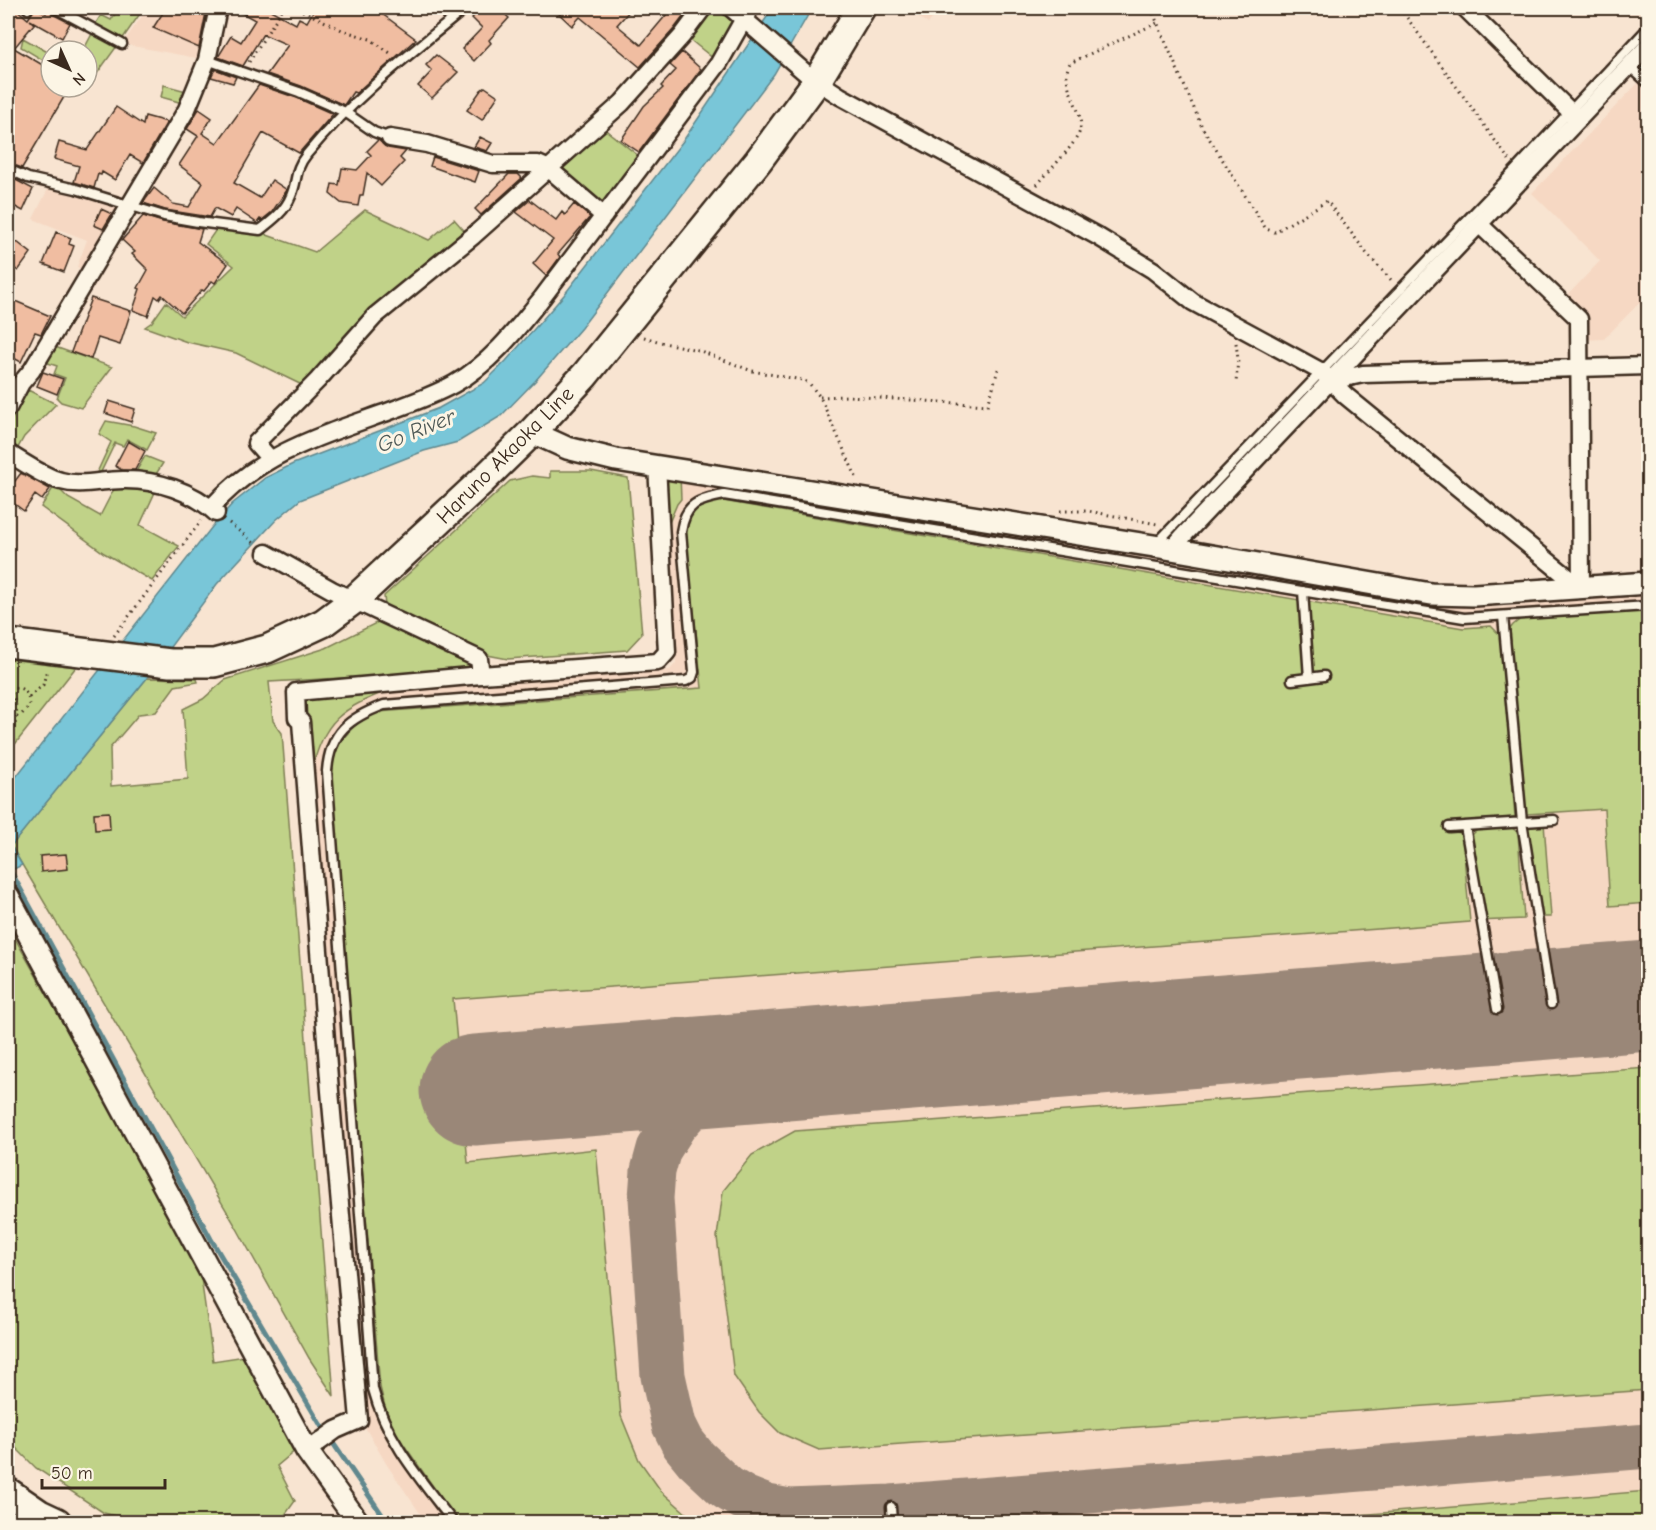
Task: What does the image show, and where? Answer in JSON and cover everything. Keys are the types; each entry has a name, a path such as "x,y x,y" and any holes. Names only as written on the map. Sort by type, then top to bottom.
{"main road":[{"name":"Haruno Akaoka Line","path":"8,643 107,645 170,663 214,663 267,649 323,623 354,600 532,432 585,375 758,161 817,81 861,8"},
{"path":"8,1491 40,1514 57,1522"}],"street":[{"path":"8,408 188,109 207,60 218,8"},
{"path":"270,459 256,443 318,380 375,316 473,236 622,103 681,36 702,8"},
{"path":"1465,8 1574,114"},
{"path":"8,453 59,481 75,483 126,480 164,485 193,497 213,510 233,485 270,459 305,441 418,400 454,384 483,363 516,331 719,63 741,11 795,63 840,96 1115,247 1153,270 1193,302 1326,376 1346,396 1581,588"},
{"path":"1176,550 1177,543 1326,376 1479,224 1574,114 1629,66 1648,46"},
{"path":"390,138 427,144 493,164 538,164 549,169 604,216"},
{"path":"1479,224 1579,319 1581,588"},
{"path":"1326,376 1648,366"},
{"path":"532,432 567,448 616,460 852,496 1431,594 1474,596 1648,583"},
{"path":"312,1447 336,1430 359,1420 301,722 297,718 296,692 658,662 667,651 657,465"},
{"path":"266,553 332,590 479,659 481,675"},
{"path":"8,896 312,1447 358,1522"}],"lane":[{"path":"55,8 122,44"},
{"path":"8,169 28,178 76,189 164,216 261,230 282,212 292,195 297,169 345,112 466,8"},
{"path":"1154,546 1326,376 1401,289 1516,169 1574,114 1648,28"},
{"path":"207,60 299,92 345,112 374,132 390,138"},
{"path":"1629,66 1648,83"},
{"path":"453,1522 401,1455 384,1422 373,1389 327,771 331,750 341,730 349,722 357,716 384,705 686,681 692,678 694,672 681,532 683,517 693,506 705,499 724,495 1464,618 1648,606"},
{"path":"1303,591 1309,678"},
{"path":"1503,616 1521,822 1551,1004"},
{"path":"1292,680 1324,676"},
{"path":"1449,827 1554,820"},
{"path":"1465,826 1497,1009"},
{"path":"891,1507 892,1522"}],"path":[{"path":"242,72 283,8"},
{"path":"297,8 342,30 370,39 402,61"},
{"path":"1151,8 1202,127 1266,229 1275,232 1327,201 1368,255 1401,289"},
{"path":"1400,8 1516,169"},
{"path":"1026,197 1076,139 1080,130 1080,120 1068,85 1067,69 1070,63 1157,23"},
{"path":"1234,324 1238,360 1236,383"},
{"path":"624,329 664,343 698,350 752,371 809,383 820,397 858,480 852,496"},
{"path":"820,397 848,396 988,405 999,366"},
{"path":"107,645 213,510 266,553"},
{"path":"29,697 43,685 47,668"},
{"path":"8,739 13,732 17,716 15,703 8,689 15,687 26,692 30,705 17,716"}],"shaded area":[{"path":"148,8 217,8 207,60 122,44"},
{"path":"906,8 940,8 928,24"},
{"path":"1641,80 1648,87 1648,294 1604,339 1582,340 1563,300 1600,261 1532,193"},
{"path":"48,189 130,205 89,273 77,267 87,240 33,219"},
{"path":"670,473 1461,607 1500,607 1648,595 1648,1522 426,1522 387,1465 366,1429 304,696 670,670 676,663 663,479"}],"green space":[{"path":"119,8 144,8 121,41 96,28 101,15 111,20"},
{"path":"703,8 731,8 743,19 719,63 683,34"},
{"path":"93,32 117,46 99,71 99,39 89,39"},
{"path":"23,38 39,47 39,58 21,47"},
{"path":"164,85 190,92 186,104 161,97"},
{"path":"598,124 645,161 604,216 549,169"},
{"path":"365,210 429,240 454,219 469,236 306,387 236,353 187,342 145,327 152,322 166,302 182,316 234,266 206,244 220,224 260,230 267,235 315,252"},
{"path":"55,347 112,367 81,408 61,402 57,398 65,378 54,374 57,366 45,362"},
{"path":"28,390 56,404 24,437 15,453 8,450 8,426"},
{"path":"106,421 156,433 147,450 127,439 123,446 115,443 99,476 95,477 111,442 99,434"},
{"path":"145,456 163,463 153,479 134,475"},
{"path":"550,471 591,471 628,478 642,634 627,650 508,659 482,654 385,606 384,596 510,481 532,476 550,478"},
{"path":"680,475 681,499 666,530 663,479"},
{"path":"55,485 68,498 100,516 116,485 156,490 140,525 179,546 152,581 104,553 41,507"},
{"path":"723,501 1463,628 1491,626 1501,636 1515,817 1446,823 1447,831 1462,833 1470,922 453,999 468,1163 596,1149 621,1416 639,1460 661,1491 696,1522 458,1522 397,1435 388,1419 380,1387 330,779 331,768 343,739 358,724 377,712 702,688 685,531 689,516 696,507 701,504"},
{"path":"1648,608 1648,903 1610,906 1604,809 1527,814 1524,812 1510,629 1522,618"},
{"path":"378,622 402,629 470,659 470,671 269,682 273,721 282,733 334,1396 309,1358 235,1225 11,846 147,678 197,679 198,682 175,686 156,712 139,714 110,748 111,786 188,779 183,709 203,699 225,680 326,648"},
{"path":"8,659 76,667 8,753"},
{"path":"392,689 360,703 337,718 321,741 311,775 304,696"},
{"path":"1544,823 1551,917 1535,917 1527,830 1532,824"},
{"path":"1510,826 1518,833 1524,919 1477,921 1471,836 1478,829"},
{"path":"8,926 199,1264 213,1361 245,1356 297,1449 277,1466 295,1501 280,1522 139,1522 104,1513 36,1468 8,1440"},
{"path":"1648,1068 1648,1390 819,1450 780,1433 759,1412 734,1376 717,1237 723,1191 752,1155 795,1131"},
{"path":"1648,1491 1648,1522 1273,1522"}],"water":[{"name":"Go River","path":"773,8 812,8 774,74 581,328 536,380 501,416 458,442 424,451 300,500 276,520 217,584 147,678 11,846 22,865 8,872 8,787 232,504 265,478 293,464 439,408 484,383 564,295 683,141"}],"building":[{"path":"8,8 15,8 28,19 35,8 46,13 49,9 52,14 70,23 62,38 30,20 34,24 14,48 39,63 39,99 63,99 22,168 8,163"},
{"path":"166,8 207,8 199,48 153,28"},
{"path":"233,8 267,8 296,24 299,18 307,22 315,8 374,8 416,39 356,93 353,92 344,105 267,74 288,45 263,34 243,66 218,57 231,36 241,42 255,20"},
{"path":"481,8 498,8 509,18 489,40 491,43 474,61 462,49 482,28 472,18"},
{"path":"553,8 632,8 617,25 641,45 672,8 690,8 640,67 580,17 572,26"},
{"path":"682,52 701,69 639,152 621,140 644,106 663,88 661,86 676,70 670,65"},
{"path":"436,55 458,72 432,98 418,86 432,71 426,65"},
{"path":"215,69 236,77 233,83 211,77"},
{"path":"259,85 333,114 299,153 263,133 234,183 260,198 272,180 287,190 272,212 257,223 236,209 231,217 215,208 210,217 165,210 143,203 154,188 173,204 189,207 203,183 179,165 198,136 187,129 199,109 212,118 202,133 217,143"},
{"path":"485,87 498,96 482,120 467,110"},
{"path":"116,107 143,125 145,116 167,122 143,163 130,155 115,180 102,172 101,175 98,174 94,188 74,182 79,166 54,159 59,142 87,150"},
{"path":"480,137 492,143 487,151 474,147"},
{"path":"378,140 388,148 406,151 400,158 404,162 381,186 367,173 363,195 360,195 358,206 341,203 330,194 332,184 339,185 342,168 357,170 371,155 367,151"},
{"path":"433,157 479,171 475,182 430,166"},
{"path":"509,174 518,174 522,178 481,215 475,209"},
{"path":"8,176 33,189 23,211 8,203"},
{"path":"530,200 556,220 562,212 565,215 574,204 590,217 558,254 560,257 546,276 533,264 553,240 516,212"},
{"path":"101,209 112,214 103,229 94,225"},
{"path":"143,216 202,229 198,242 228,264 215,283 212,281 204,291 202,290 182,313 162,295 159,299 155,296 148,316 133,310 140,289 138,288 148,270 132,254 135,252 122,240"},
{"path":"56,232 71,238 69,244 74,246 64,272 43,264"},
{"path":"17,242 31,253 18,271 8,263 8,254"},
{"path":"8,298 50,316 41,334 35,332 21,362 8,355"},
{"path":"91,298 131,311 120,345 98,338 91,359 71,352"},
{"path":"43,372 63,379 57,394 37,386"},
{"path":"109,401 135,409 131,422 105,413"},
{"path":"128,441 145,451 135,470 122,470 115,466"},
{"path":"21,473 50,489 42,500 35,495 24,511 8,499 8,476 15,481"},
{"path":"109,812 110,829 95,830 94,813"},
{"path":"66,854 68,869 41,872 40,856"}],"waterway":[{"path":"1638,65 1648,75"},
{"path":"1179,528 1230,475"},
{"path":"1167,540 1174,533"},
{"path":"8,866 211,1239 320,1424 387,1522"}],"taxiway":[{"path":"775,1066 753,1065 695,1102 675,1124 659,1149 653,1171 651,1198 663,1376 674,1425 683,1443 696,1459 727,1488 744,1498 767,1507 789,1511 891,1507 1648,1446"}],"runway":[{"path":"475,1090 1648,996"}]}
